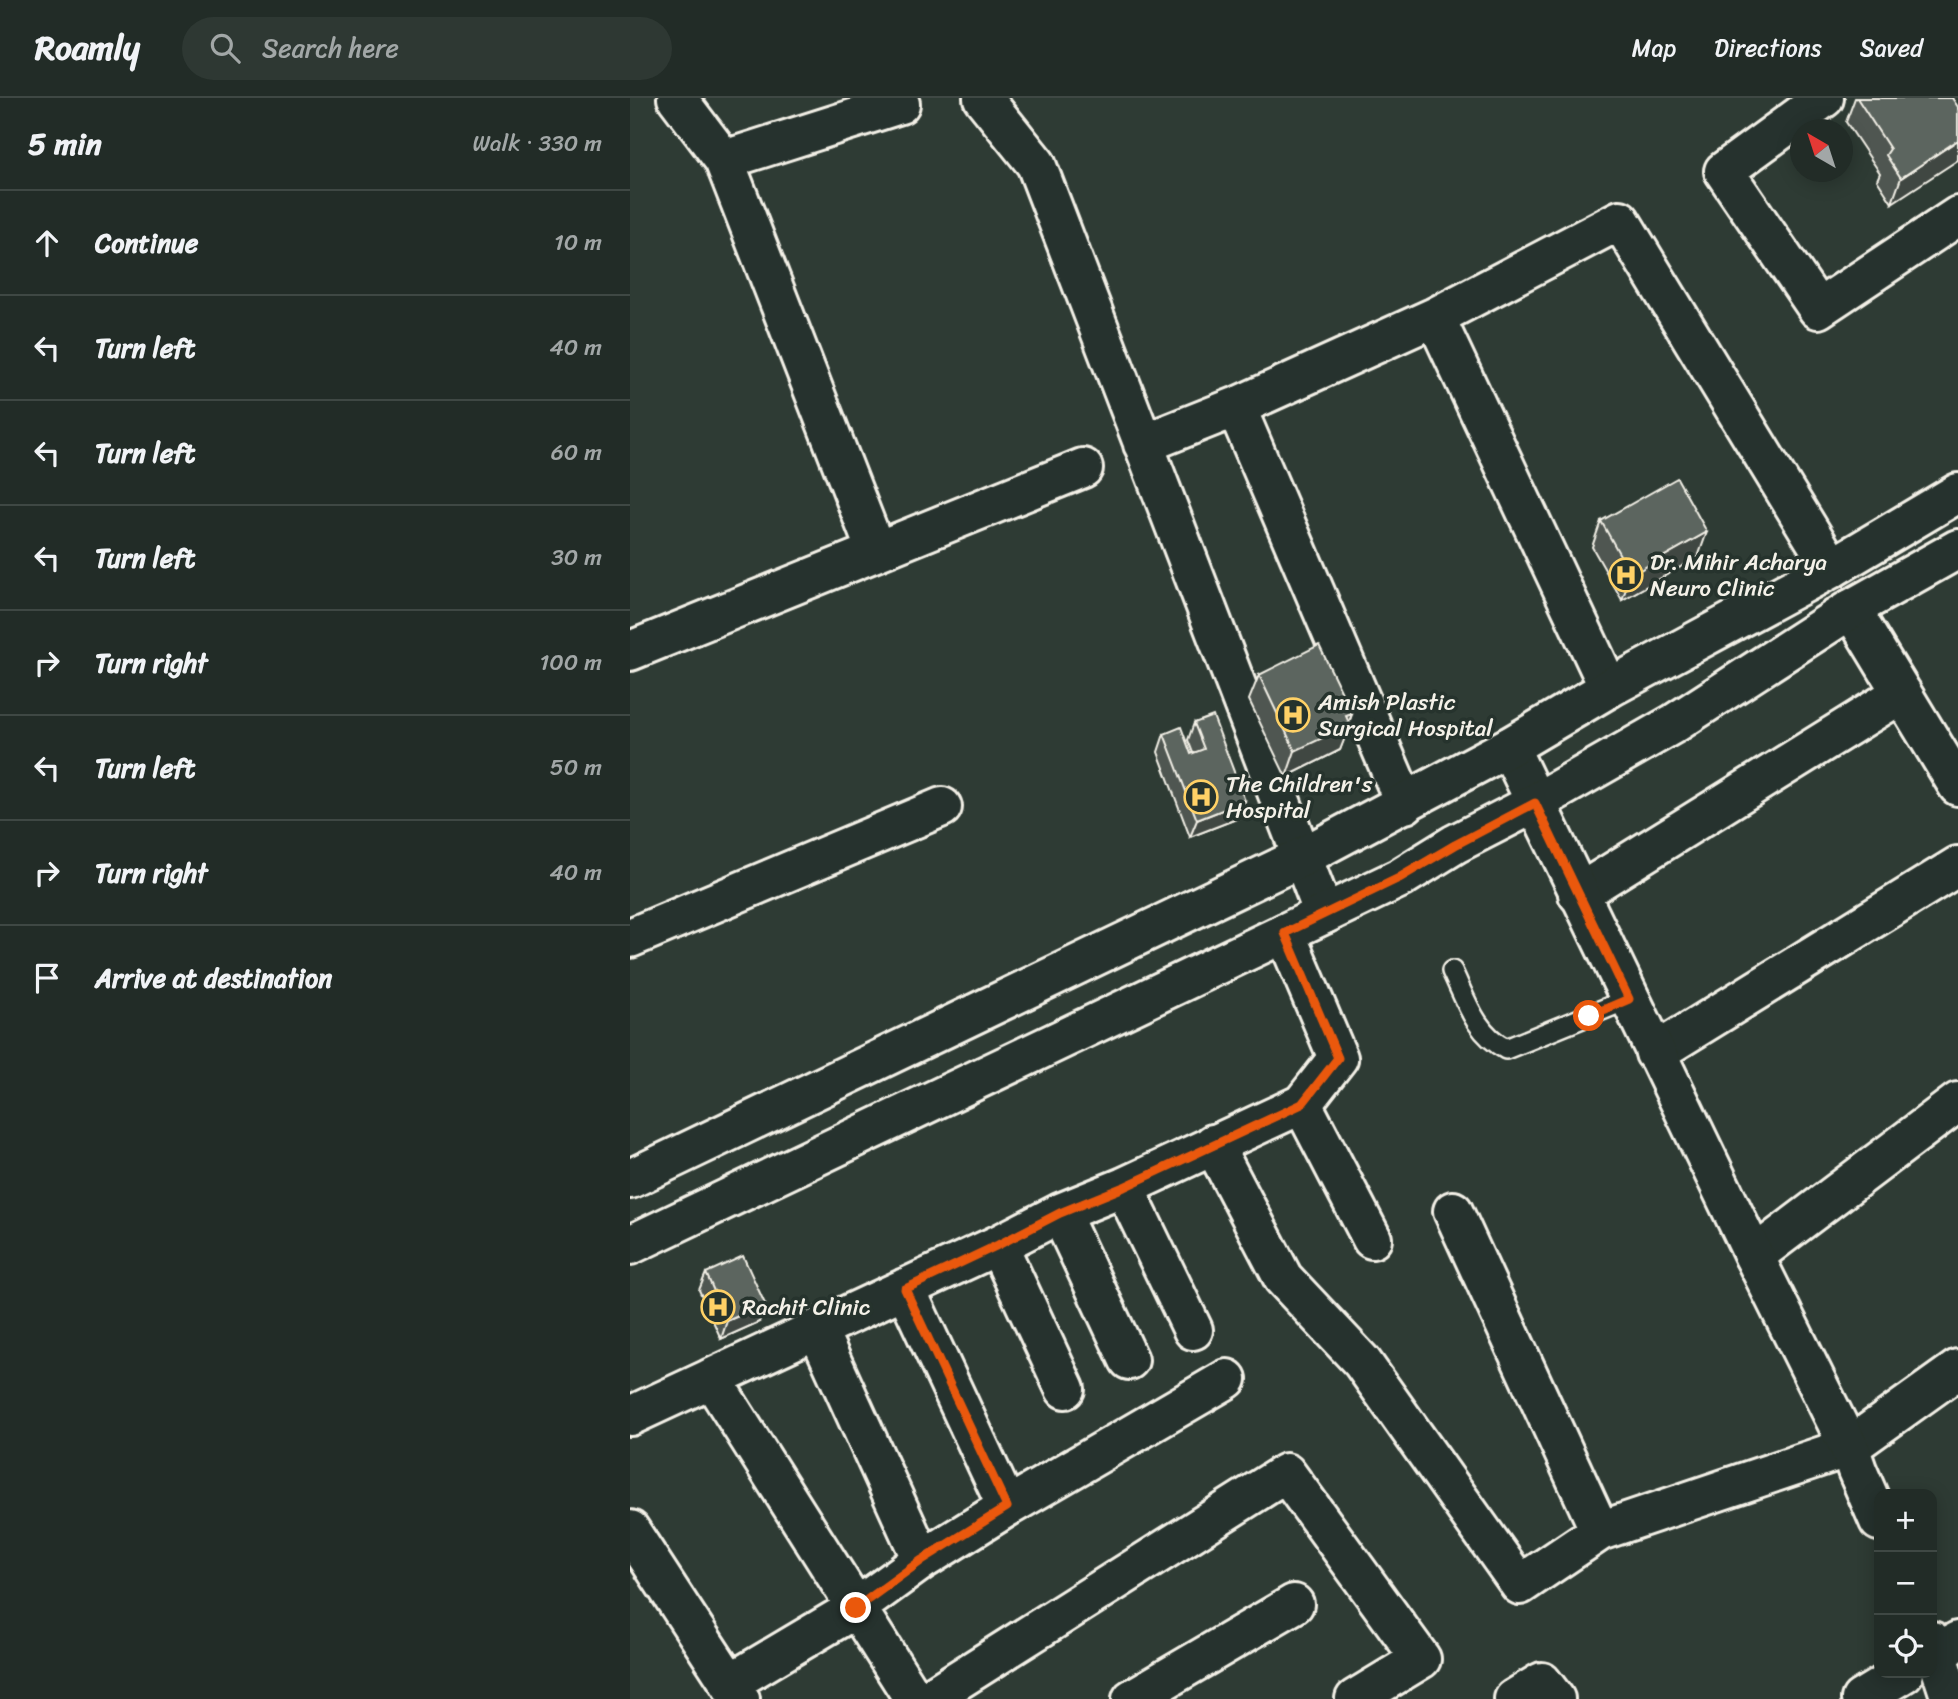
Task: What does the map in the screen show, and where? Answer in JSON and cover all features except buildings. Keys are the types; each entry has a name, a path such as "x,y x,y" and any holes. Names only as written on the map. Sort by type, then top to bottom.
{"street":[{"path":"677,98 724,160 876,551"},
{"path":"983,98 1036,164 1324,914"},
{"path":"1824,98 1724,171 1818,309 1958,216"},
{"path":"724,160 900,104"},
{"path":"1143,444 1236,407 1435,317 1620,220 1832,568"},
{"path":"1435,317 1609,688"},
{"path":"1236,407 1405,804"},
{"path":"630,651 1083,468"},
{"path":"630,1179 1302,858 1832,568 1958,493"},
{"path":"630,1245 1399,878 1675,723 1851,609 1958,549"},
{"path":"1851,609 1958,786"},
{"path":"1578,894 1902,693"},
{"path":"1509,747 1655,1053 1849,1447 1874,1509"},
{"path":"630,938 942,807"},
{"path":"1655,1053 1958,866"},
{"path":"630,1416 905,1289 1060,1213 1124,1187 1302,1104 1338,1058 1285,933"},
{"path":"1754,1256 1958,1102"},
{"path":"1302,1104 1372,1239"},
{"path":"1213,1144 1283,1278 1362,1362 1520,1584 1600,1531 1849,1447 1958,1370"},
{"path":"1124,1187 1193,1330"},
{"path":"1453,1211 1600,1531"},
{"path":"1060,1213 1129,1360"},
{"path":"998,1245 1065,1389"},
{"path":"905,1289 1007,1507"},
{"path":"817,1329 922,1560"},
{"path":"711,1378 914,1699"},
{"path":"630,1530 735,1691 922,1560 1007,1507 1227,1379"},
{"path":"928,1699 1286,1473 1421,1659 1355,1699"},
{"path":"1132,1699 1294,1604"},
{"path":"1940,1647 1951,1699"},
{"path":"1861,1699 1896,1678"},
{"path":"1514,1699 1542,1682 1555,1699"}],"lane":[{"path":"1452,971 1477,1024 1493,1042 1506,1049 1629,999"}],"place":[{"name":"Dr. Mihir Acharya Neuro Clinic","path":"1626,575"},
{"name":"Amish Plastic Surgical Hospital","path":"1293,715"},
{"name":"The Children's Hospital","path":"1201,797"},
{"name":"Rachit Clinic","path":"718,1307"}],"route":[{"path":"856,1608 922,1560 1007,1507 905,1289 1060,1213 1124,1187 1302,1104 1338,1058 1285,933 1399,878 1535,803 1629,999 1589,1016"}]}
